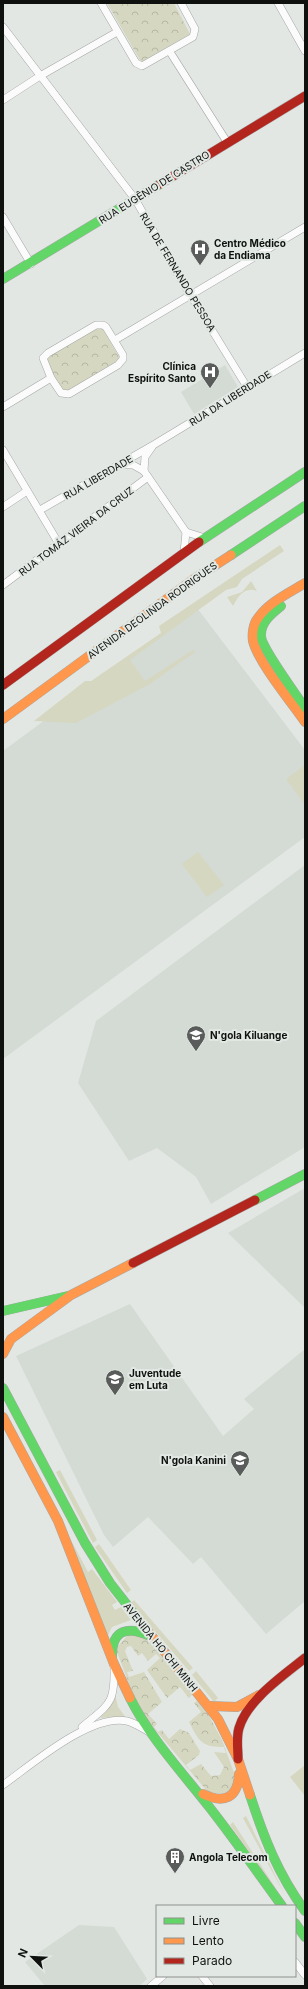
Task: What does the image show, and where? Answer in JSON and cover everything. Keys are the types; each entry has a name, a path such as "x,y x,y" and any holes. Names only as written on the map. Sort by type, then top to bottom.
{"main road":[{"name":"RUA EUGÊNIO DE CASTRO","path":"3,279 305,96"},
{"path":"3,685 184,552 305,472"},
{"name":"AVENIDA DEOLINDA RODRIGUES","path":"3,719 194,579 305,506"},
{"path":"305,583 261,613 254,623 251,633 258,654 305,722"},
{"path":"305,590 267,617 261,629 260,637 267,652 305,708"},
{"path":"3,1354 11,1339 71,1295 305,1174"},
{"path":"3,1311 71,1295"},
{"name":"AVENIDA HO CHI MINH","path":"3,1386 85,1543 122,1600 210,1706 221,1724 238,1759 267,1846 291,1892 305,1911"},
{"path":"3,1417 58,1521 114,1664 130,1699 151,1733 195,1787 281,1905"},
{"path":"114,1664 112,1643 119,1633 130,1629 152,1636"},
{"path":"195,1787 213,1800 218,1800 230,1797 239,1787 239,1728 246,1714 267,1690 305,1658"},
{"path":"210,1706 237,1707 267,1690"},
{"path":"296,1924 305,1937"}],"street":[{"path":"102,3 117,32 138,65 145,66 190,40 195,33 195,29 181,3"},
{"path":"278,3 305,51"},
{"name":"RUA DE FERNANDO PESSOA","path":"3,28 135,199 247,387"},
{"path":"3,100 40,76 117,32"},
{"path":"170,52 227,142"},
{"path":"3,217 30,264"},
{"path":"115,340 305,227"},
{"path":"100,325 106,327 115,340 123,355 123,359 118,365 69,394 61,393 51,378 43,358 48,353 100,325"},
{"name":"RUA DA LIBERDADE","path":"155,444 305,353"},
{"path":"3,407 51,378"},
{"path":"146,474 145,457 155,444"},
{"name":"RUA LIBERDADE","path":"40,510 155,444"},
{"path":"3,450 59,544"},
{"path":"121,464 133,465 146,474 186,532 205,538"},
{"name":"RUA TOMÁZ VIEIRA DA CRUZ","path":"3,585 59,544 146,474"},
{"path":"3,507 27,491"},
{"path":"184,552 186,532"},
{"path":"3,1785 71,1737 103,1711 110,1702 114,1681 114,1664"},
{"path":"71,1737 100,1722 113,1720 127,1721 151,1733"},
{"path":"296,1963 305,1975"},
{"path":"151,1986 162,1977"},
{"path":"203,1977 210,1986"}],"shaded area":[{"name":"Clínica Espírito Santo","path":"225,365 238,387 194,414 181,392"},
{"path":"197,608 305,750 305,837 3,1059 3,751"},
{"name":"N'gola Kiluange","path":"305,865 305,1147 211,1204 196,1177 157,1148 129,1161 78,1083 96,1021"},
{"path":"305,1188 305,1308 228,1233"},
{"path":"130,1304 223,1436 254,1409 244,1399 305,1349 305,1601 266,1634 201,1557 193,1564 148,1517 113,1547 104,1535 16,1356"},
{"path":"79,1925 114,1927 147,1979 139,1986 45,1986 25,1962"}],"green space":[{"path":"107,3 174,3 190,34 141,62"},
{"path":"101,326 120,359 64,393 44,358"},
{"path":"280,545 284,551 242,579 237,587 226,590 130,660 145,681 193,650 195,652 150,684 76,723 34,721 85,681 91,681 161,633 159,626"},
{"path":"251,581 257,591 245,591 239,596 233,606 227,597 242,592"},
{"path":"305,765 305,805 286,779"},
{"path":"198,852 224,885 207,897 182,864"},
{"path":"60,1470 97,1540 93,1543 56,1472"},
{"path":"64,1527 88,1572 92,1569 117,1602 112,1605 115,1610 121,1607 131,1620 112,1627 107,1637"},
{"path":"99,1544 131,1590 127,1593 95,1547"},
{"path":"134,1600 193,1668 189,1671 131,1603"},
{"path":"129,1634 141,1635 152,1645 208,1714 222,1740 236,1778 229,1790 221,1793 207,1791 148,1721 134,1697 117,1652 118,1646","holes":["131,1646 138,1656 142,1653 148,1661 156,1654 160,1658 147,1670 167,1698 180,1687 189,1698 192,1695 197,1701 194,1703 201,1712 189,1722 202,1742 211,1746 224,1747 226,1753 214,1752 224,1767 220,1775 211,1776 201,1764 190,1770 186,1765 199,1755 200,1751 189,1733 180,1729 169,1739 162,1730 158,1732 154,1727 157,1724 148,1714 162,1702 144,1672 129,1677 127,1672 133,1671 125,1651 127,1647"]},
{"path":"196,1671 218,1698 214,1702 192,1675"},
{"path":"115,1694 118,1707 127,1719 113,1717 100,1718 109,1708"},
{"path":"305,1765 305,1796 290,1777"},
{"path":"246,1816 286,1897 243,1818"},
{"path":"233,1822 284,1901 230,1825"}],"traffic: fast":[{"path":"3,279 160,184"},
{"path":"199,542 305,472"},
{"path":"231,555 305,506"},
{"path":"281,606 264,623 261,636 273,660 305,708"},
{"path":"255,1200 305,1174"},
{"path":"3,1311 68,1296"},
{"path":"3,1388 85,1543 110,1583 139,1620"},
{"path":"112,1656 115,1640 118,1635 123,1632 135,1631 150,1636"},
{"path":"130,1698 138,1713 157,1741 219,1820 281,1905"},
{"path":"250,1795 279,1869 305,1911"},
{"path":"296,1924 305,1937"}],"traffic: slow":[{"path":"3,719 194,579 231,555"},
{"path":"305,583 268,607 256,620 253,629 253,641 261,660 305,722"},
{"path":"3,1354 11,1339 71,1295 133,1263"},
{"path":"3,1417 58,1521 114,1664 130,1698"},
{"path":"139,1620 218,1719 238,1759 250,1795"},
{"path":"210,1706 237,1707 259,1695"},
{"path":"203,1794 217,1798 228,1797 233,1794 236,1789 239,1774"}],"traffic: jam":[{"path":"160,184 305,96"},
{"path":"3,685 199,542"},
{"path":"133,1263 255,1200"},
{"path":"238,1759 237,1740 239,1728 243,1718 267,1689 305,1658"}],"place":[{"name":"Centro Médico da Endiama","path":"200,266"},
{"name":"Clínica Espírito Santo","path":"210,389"},
{"name":"N'gola Kiluange","path":"196,1052"},
{"name":"Juventude em Luta","path":"115,1396"},
{"name":"N'gola Kanini","path":"240,1477"},
{"name":"Angola Telecom","path":"175,1874"}]}
